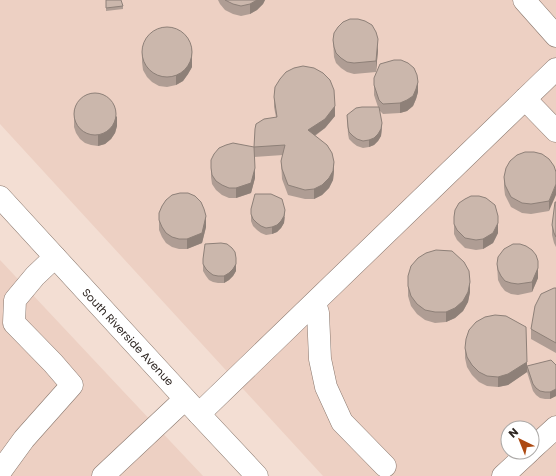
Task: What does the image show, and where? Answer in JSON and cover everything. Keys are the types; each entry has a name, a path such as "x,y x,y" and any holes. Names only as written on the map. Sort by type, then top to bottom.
{"main road":[{"path":"524,0 556,36"},
{"path":"199,414 556,69"},
{"path":"525,99 556,131"},
{"name":"South Riverside Avenue","path":"0,197 185,399 258,476"},
{"path":"0,472 24,439 72,385 14,323 15,300 35,276 55,257"},
{"path":"315,303 318,313 320,359 326,387 342,422 385,466"},
{"path":"103,476 185,399"},
{"path":"540,445 556,427"},
{"path":"502,476 526,460"}],"shaded area":[{"path":"0,0 556,0 556,476 323,476 0,124"},
{"path":"0,260 122,390 203,476 0,476"}],"building":[{"path":"106,0 121,0 123,6 106,8"},
{"path":"225,0 257,0 250,4 241,6"},
{"path":"350,19 358,19 372,25 378,39 376,61 354,63 347,62 336,53 333,40 334,33 343,22"},
{"path":"162,27 172,27 185,34 192,47 192,57 185,70 172,77 162,77 153,73 146,66 142,57 142,47 146,38 153,31"},
{"path":"394,60 401,60 414,68 418,82 413,96 407,100 400,103 383,104 379,100 374,85 374,78 380,64"},
{"path":"303,66 314,68 323,73 330,80 334,90 335,106 325,119 308,130 327,145 332,153 334,162 333,171 322,185 314,189 305,190 288,185 282,169 281,161 285,145 254,147 256,124 264,119 277,117 274,97 275,87 286,72"},
{"path":"91,93 99,93 107,96 113,102 116,114 113,126 107,132 99,135 91,135 83,132 77,126 74,118 74,110 77,102 83,96"},
{"path":"379,107 382,123 381,129 374,138 363,141 357,139 349,132 347,115 356,108"},
{"path":"233,143 254,147 255,168 251,183 236,188 229,188 216,181 212,175 211,160 219,148"},
{"path":"525,152 542,154 549,159 554,166 556,172 556,184 549,201 531,204 522,203 511,197 505,185 504,177 506,168 510,161 517,155"},
{"path":"188,193 195,196 201,202 206,216 202,233 187,239 172,237 166,233 159,220 159,213 166,200 172,195"},
{"path":"255,194 271,194 282,199 285,210 284,216 277,225 266,228 261,226 253,219 251,209"},
{"path":"471,196 486,198 495,205 498,223 493,233 483,239 476,240 465,238 457,230 454,224 455,210 459,203"},
{"path":"556,202 556,237 552,225"},
{"path":"205,244 227,244 235,252 236,264 229,273 224,276 218,276 213,275 206,269 203,264 203,259"},
{"path":"513,244 526,246 536,255 538,268 532,282 518,284 505,281 498,270 498,257 504,249"},
{"path":"436,250 452,251 464,262 469,271 470,282 468,292 463,301 455,308 446,312 425,310 417,304 411,296 408,286 408,276 411,266 418,258 426,253"},
{"path":"556,288 556,343 531,329 535,306 541,294"},
{"path":"495,315 506,316 526,327 527,362 508,374 498,377 487,376 479,372 467,357 465,348 469,330 476,322 485,317"},
{"path":"551,360 556,365 556,389 550,392 540,391 533,384 527,366"}]}
